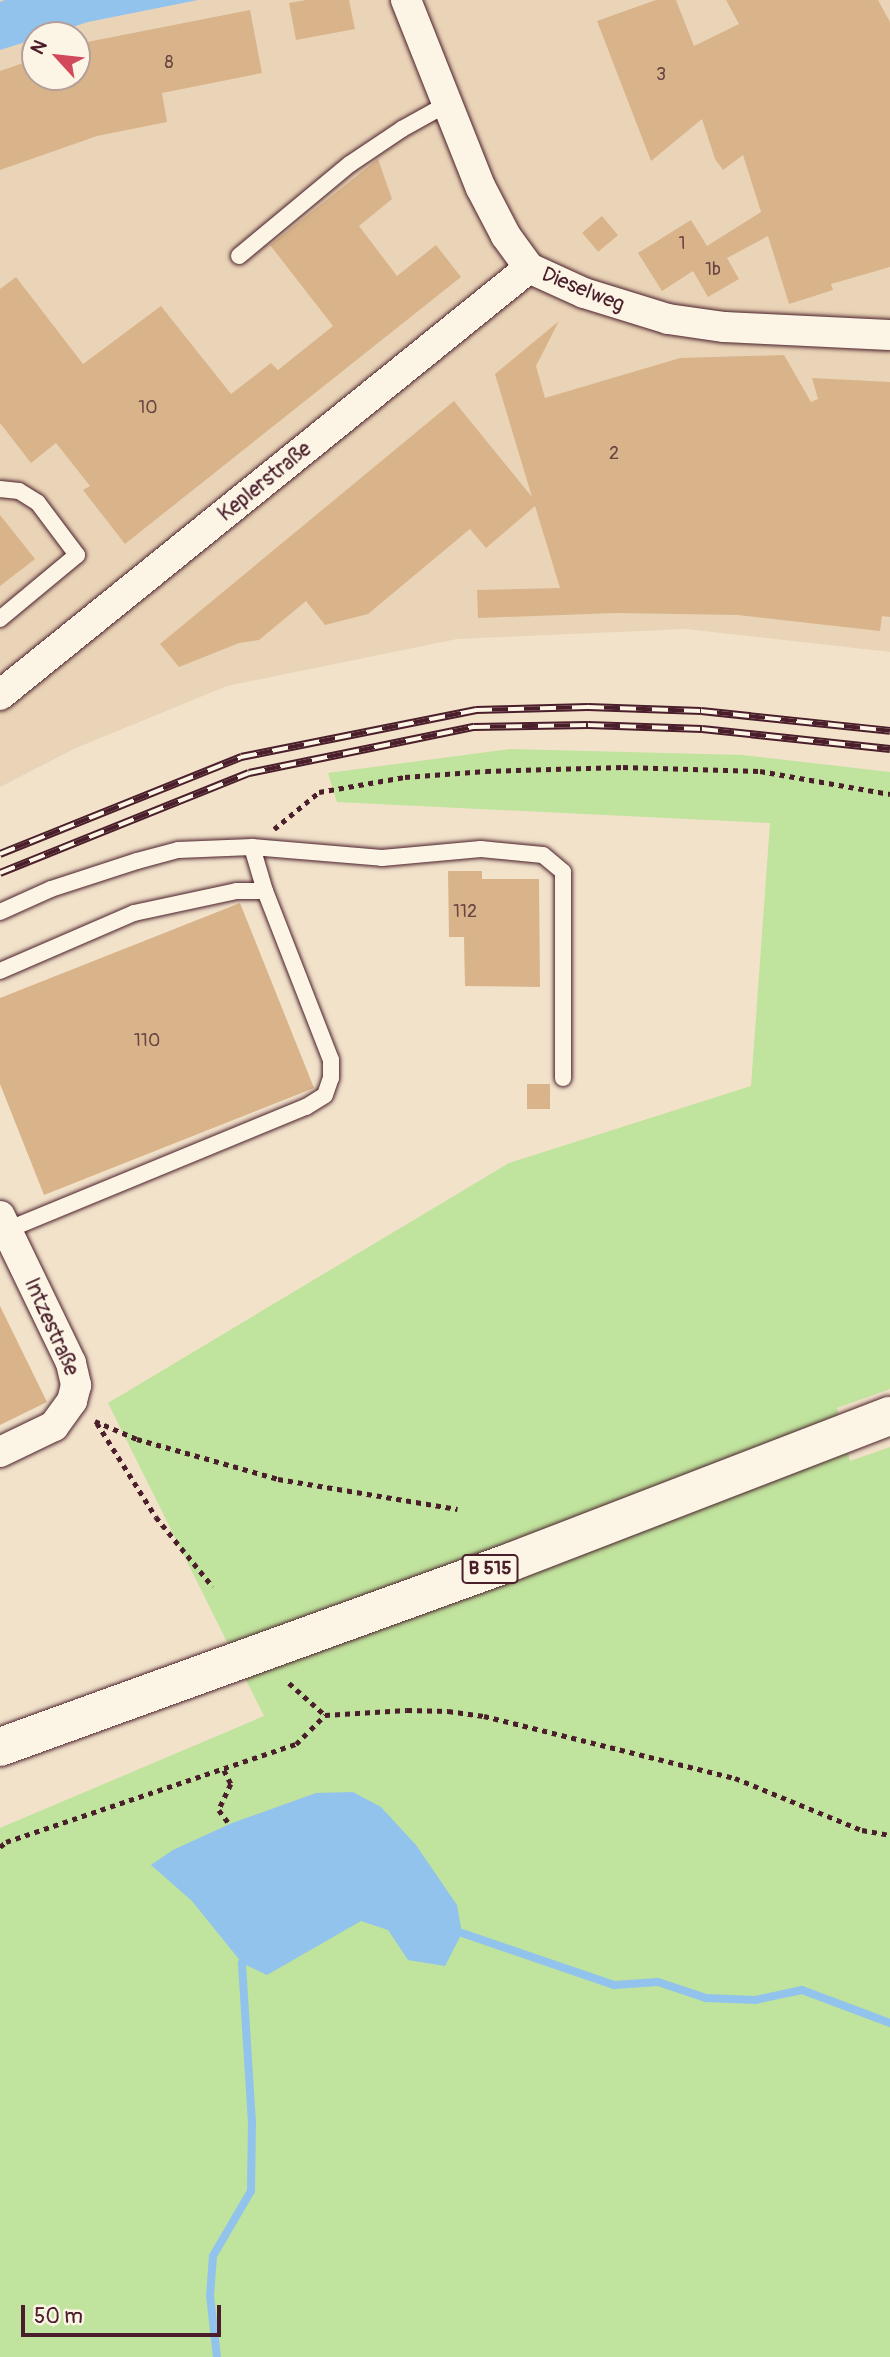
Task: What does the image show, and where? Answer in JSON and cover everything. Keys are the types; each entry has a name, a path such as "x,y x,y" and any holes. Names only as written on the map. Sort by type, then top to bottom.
{"main road":[{"name":"B 515","path":"0,1747 511,1562 890,1416"}],"street":[{"name":"Dieselweg","path":"406,0 481,188 506,236 529,268 584,293 668,319 724,327 890,335"},
{"name":"Keplerstraße","path":"0,695 529,268"},
{"name":"Intzestraße","path":"3,1223 71,1363 74,1393"},
{"path":"0,1452 54,1426 74,1393"}],"lane":[{"path":"239,256 350,164 402,129 447,104"},
{"path":"0,489 19,491 38,503 77,555 0,620"},
{"path":"3,1223 306,1107 324,1095 331,1078 331,1060 265,891 252,847"},
{"path":"0,912 51,889 136,860 178,850 252,847 382,858 481,849 543,855 563,872 563,1078"},
{"path":"0,971 134,913 237,891 265,891"}],"path":[{"path":"252,847 319,792 419,776 623,767 760,771 890,794"},
{"path":"74,1393 95,1420 156,1517 213,1587"},
{"path":"95,1420 137,1439 278,1479 458,1509"},
{"path":"289,1683 326,1715"},
{"path":"0,1847 6,1842 296,1744 326,1715 448,1711 484,1717 735,1777 862,1830 890,1835"},
{"path":"223,1770 231,1784 219,1810 228,1822"}],"shaded area":[{"path":"0,0 890,0 890,652 686,629 457,639 227,686 76,748 0,787"}],"green space":[{"path":"510,749 743,755 890,772 890,1389 837,1408 850,1461 890,1447 890,2357 0,2357 0,1828 264,1716 108,1403 509,1163 751,1086 770,823 337,802 328,773"}],"water":[{"path":"198,0 91,21 21,21 21,43 0,50 0,2"},
{"path":"353,1792 381,1807 416,1845 457,1905 462,1933 445,1966 408,1960 388,1930 361,1921 267,1975 242,1963 192,1901 151,1865 173,1850 232,1823 316,1793"}],"building":[{"path":"306,0 349,0 355,29 296,40 289,3"},
{"path":"656,0 676,0 694,46 739,24 726,0 878,0 890,22 890,267 831,284 833,290 789,304 768,236 727,258 739,279 708,297 693,271 662,291 638,253 691,220 707,246 761,212 743,155 723,170 715,159 702,119 651,161 597,21"},
{"path":"250,10 262,73 162,93 167,122 97,136 0,170 0,71 21,64 21,91 91,91 91,41"},
{"path":"378,159 392,199 359,226 397,276 436,245 461,277 125,544 83,490 90,486 56,443 31,463 0,423 0,289 16,277 83,364 161,306 231,394 271,363 278,370 333,326 270,245"},
{"path":"602,216 618,235 598,252 582,233"},
{"path":"559,321 536,366 545,398 680,358 784,355 811,402 818,399 812,378 890,382 890,617 882,616 880,631 738,615 616,613 478,618 477,590 560,588 535,506 486,548 470,529 368,614 325,625 306,601 259,640 239,643 179,667 160,644 454,401 532,497 495,374"},
{"path":"0,515 35,559 0,586"},
{"path":"448,871 482,871 482,879 539,879 540,987 465,986 464,937 449,937"},
{"path":"240,903 314,1088 44,1195 0,1084 0,998"},
{"path":"527,1084 550,1084 550,1109 527,1109"},
{"path":"0,1306 47,1402 0,1425"}],"waterway":[{"path":"462,1933 614,1985 658,1982 706,1998 755,2000 802,1990 890,2023"},
{"path":"217,2357 210,2296 213,2256 251,2191 252,2123 242,1963"}],"railway":[{"path":"0,854 241,757 476,710 588,707 701,711 890,731"},
{"path":"0,873 249,773 474,727 588,725 702,729 890,749"}]}
